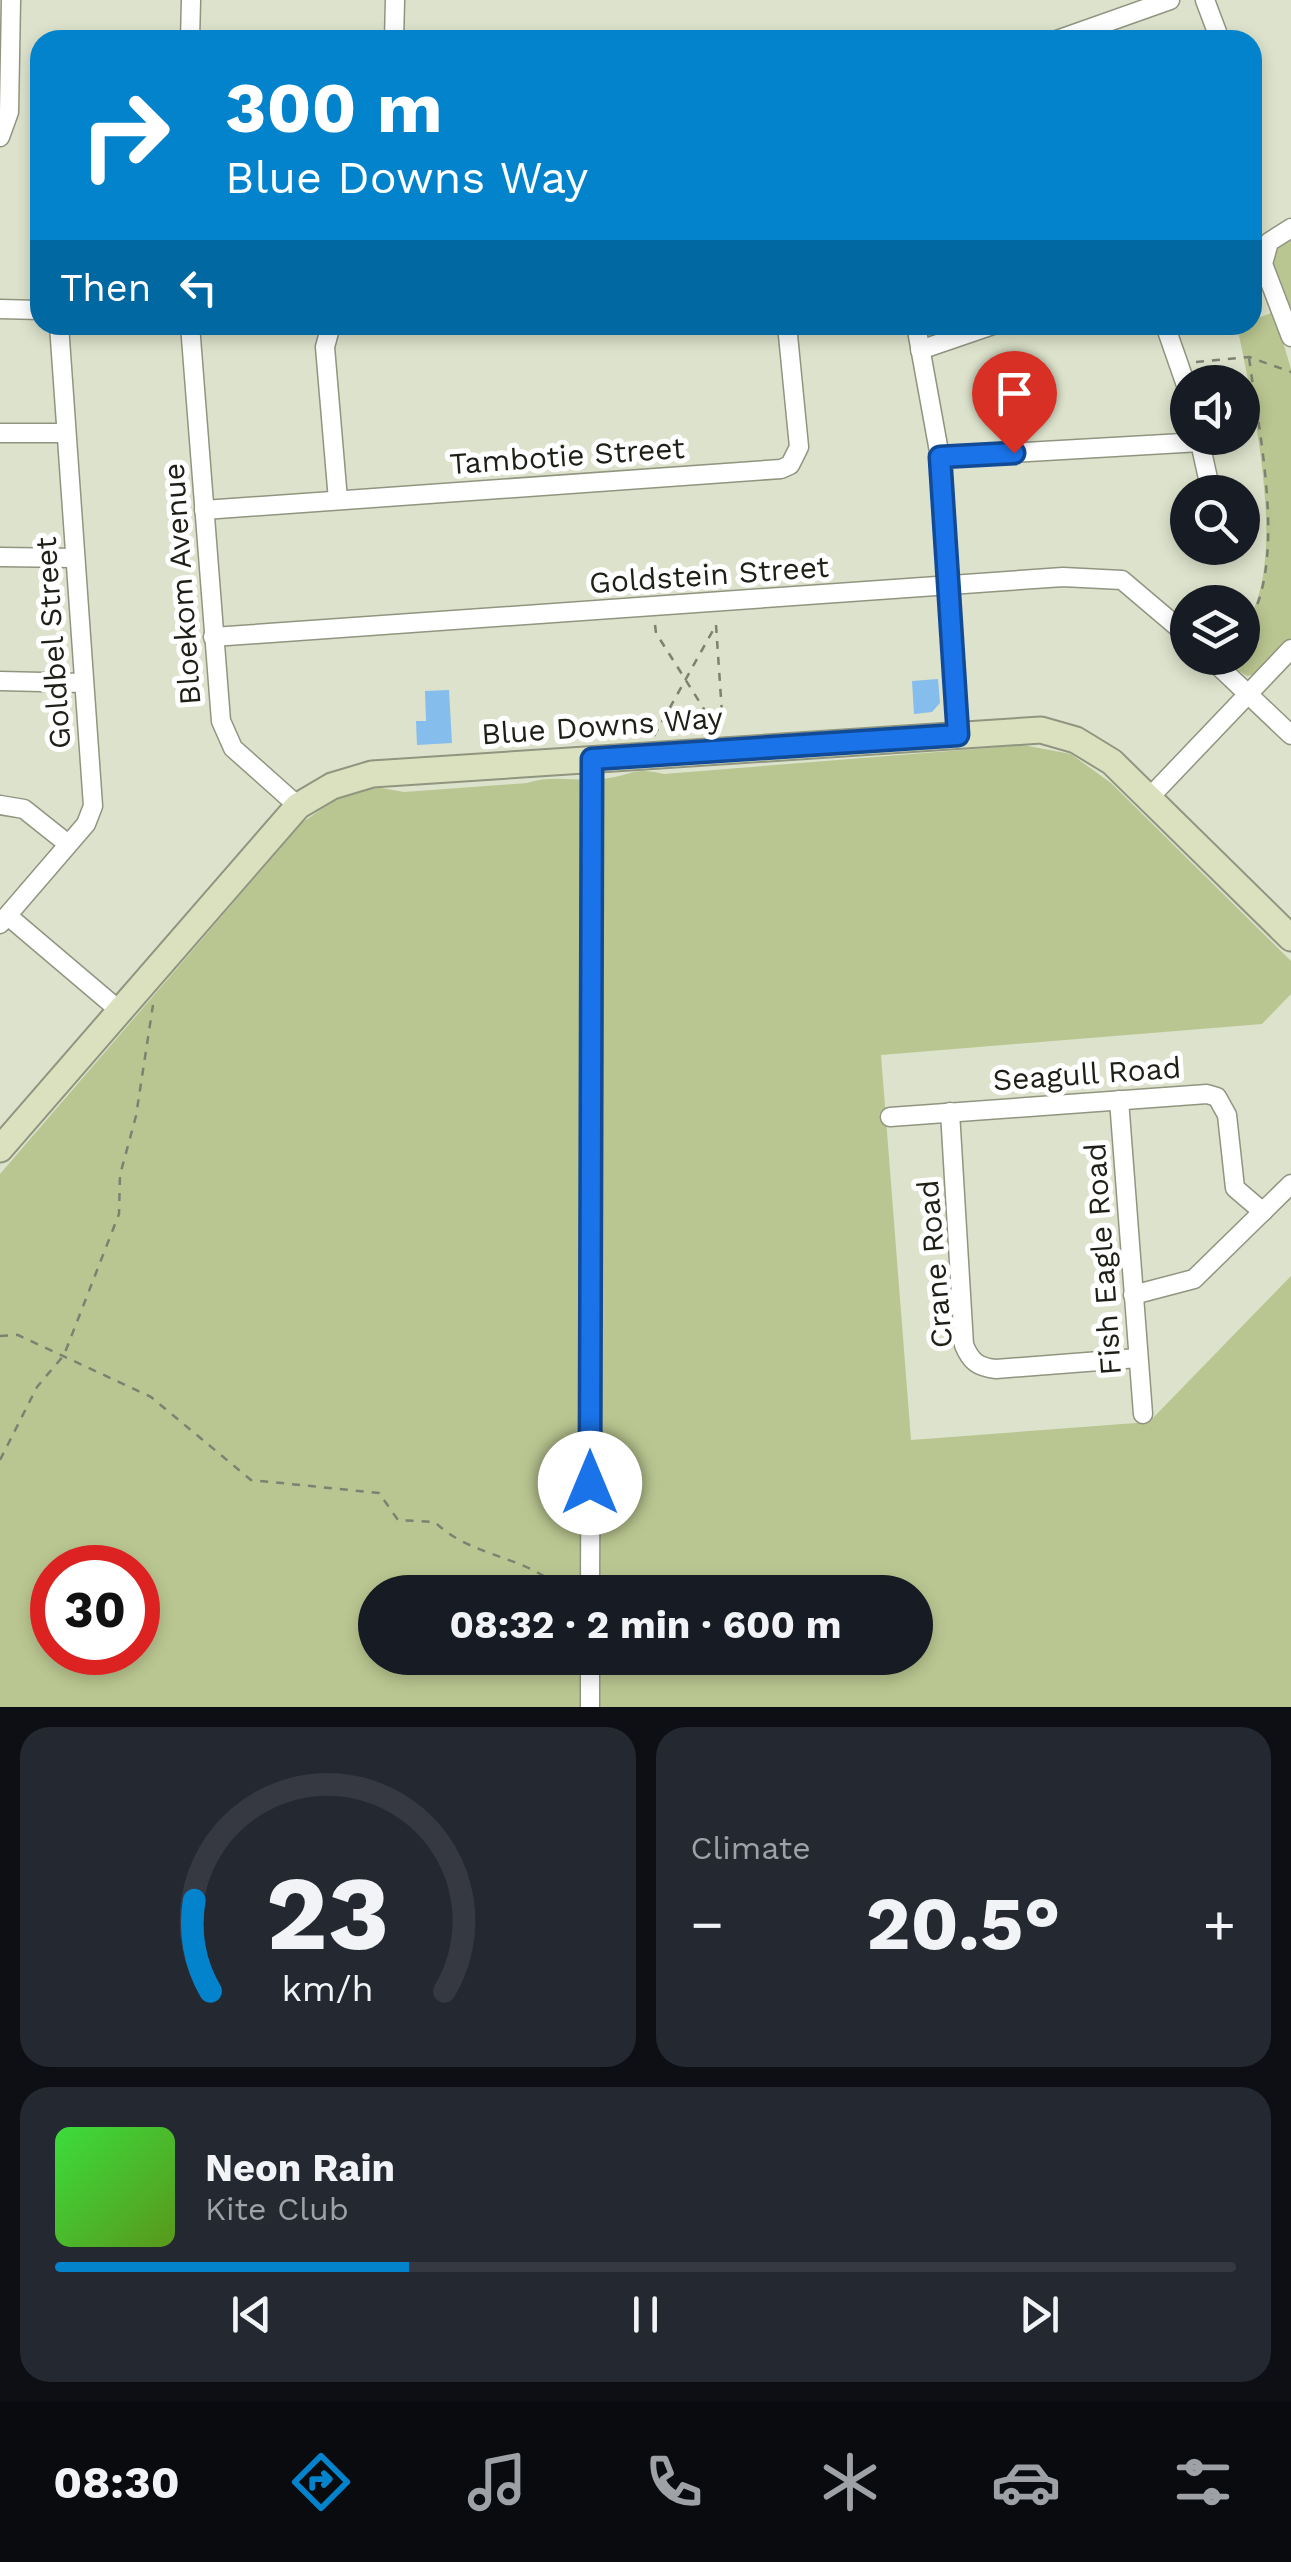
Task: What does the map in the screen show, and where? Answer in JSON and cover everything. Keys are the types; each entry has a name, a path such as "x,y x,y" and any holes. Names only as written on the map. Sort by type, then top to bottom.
{"street":[{"path":"0,137 9,112 11,0"},
{"path":"190,30 191,0"},
{"path":"394,30 395,0"},
{"path":"1085,30 1170,0"},
{"path":"1206,0 1216,30"},
{"path":"1291,228 1268,242 1263,264 1291,337"},
{"path":"0,309 30,310"},
{"name":"Goldbel Street","path":"4,920 86,824 93,806 60,335"},
{"name":"Bloekom Avenue","path":"191,335 220,722 228,740 298,806"},
{"path":"328,335 325,347 338,500"},
{"name":"Tambotie Street","path":"204,510 781,469 790,465 798,447 789,335"},
{"path":"918,335 940,457 958,735"},
{"path":"920,350 964,335"},
{"path":"1169,335 1179,365"},
{"path":"0,432 66,434"},
{"path":"940,457 1170,442"},
{"path":"0,557 75,558"},
{"name":"Goldstein Street","path":"213,638 1063,577 1122,580 1170,621"},
{"path":"1148,799 1291,649"},
{"path":"1228,675 1291,735"},
{"path":"0,681 83,683"},
{"name":"Blue Downs Way","path":"0,1149 298,806 332,786 372,774 1021,730 1059,734 1095,749 1291,938"},
{"path":"590,1575 592,759"},
{"path":"0,805 24,809 68,844"},
{"path":"4,920 120,1011"},
{"name":"Seagull Road","path":"890,1117 1198,1094 1217,1098 1228,1115 1235,1188 1263,1212"},
{"name":"Fish Eagle Road","path":"1118,1100 1143,1414"},
{"name":"Crane Road","path":"950,1112 964,1346 968,1356 976,1364 996,1369 1138,1358"},
{"path":"1134,1295 1194,1279 1291,1184"},
{"path":"590,1675 590,1707"}],"path":[{"path":"1186,365 1202,359 1248,356 1278,371 1291,372"},
{"path":"1248,356 1274,505 1271,561 1260,605"},
{"path":"714,602 722,713 716,722"},
{"path":"654,607 656,633 716,722 717,740"},
{"path":"654,744 654,731 716,625"},
{"path":"0,1460 37,1387 64,1355 120,1214 120,1174 136,1116 156,990"},
{"path":"0,1336 18,1335 151,1397 251,1480 379,1494 398,1520 435,1522 450,1538 504,1558 534,1575"}],"green space":[{"path":"1291,234 1291,316 1271,260 1279,240"},
{"path":"1274,312 1291,369 1291,638 1260,672 1260,585 1266,525 1260,453 1260,365 1245,365 1239,335 1262,335 1262,317"},
{"path":"1023,745 1071,754 1111,783 1291,961 1291,994 1262,1024 881,1055 911,1440 1149,1422 1291,1276 1291,1707 0,1707 0,1174 303,822 336,799 376,787 404,792"}],"building":[{"path":"938,679 940,703 932,712 914,714 912,681"},
{"path":"449,690 452,743 417,745 416,721 426,721 425,691"}],"route":[{"path":"590,1483 592,759 958,735 940,457 1014,453"}]}
